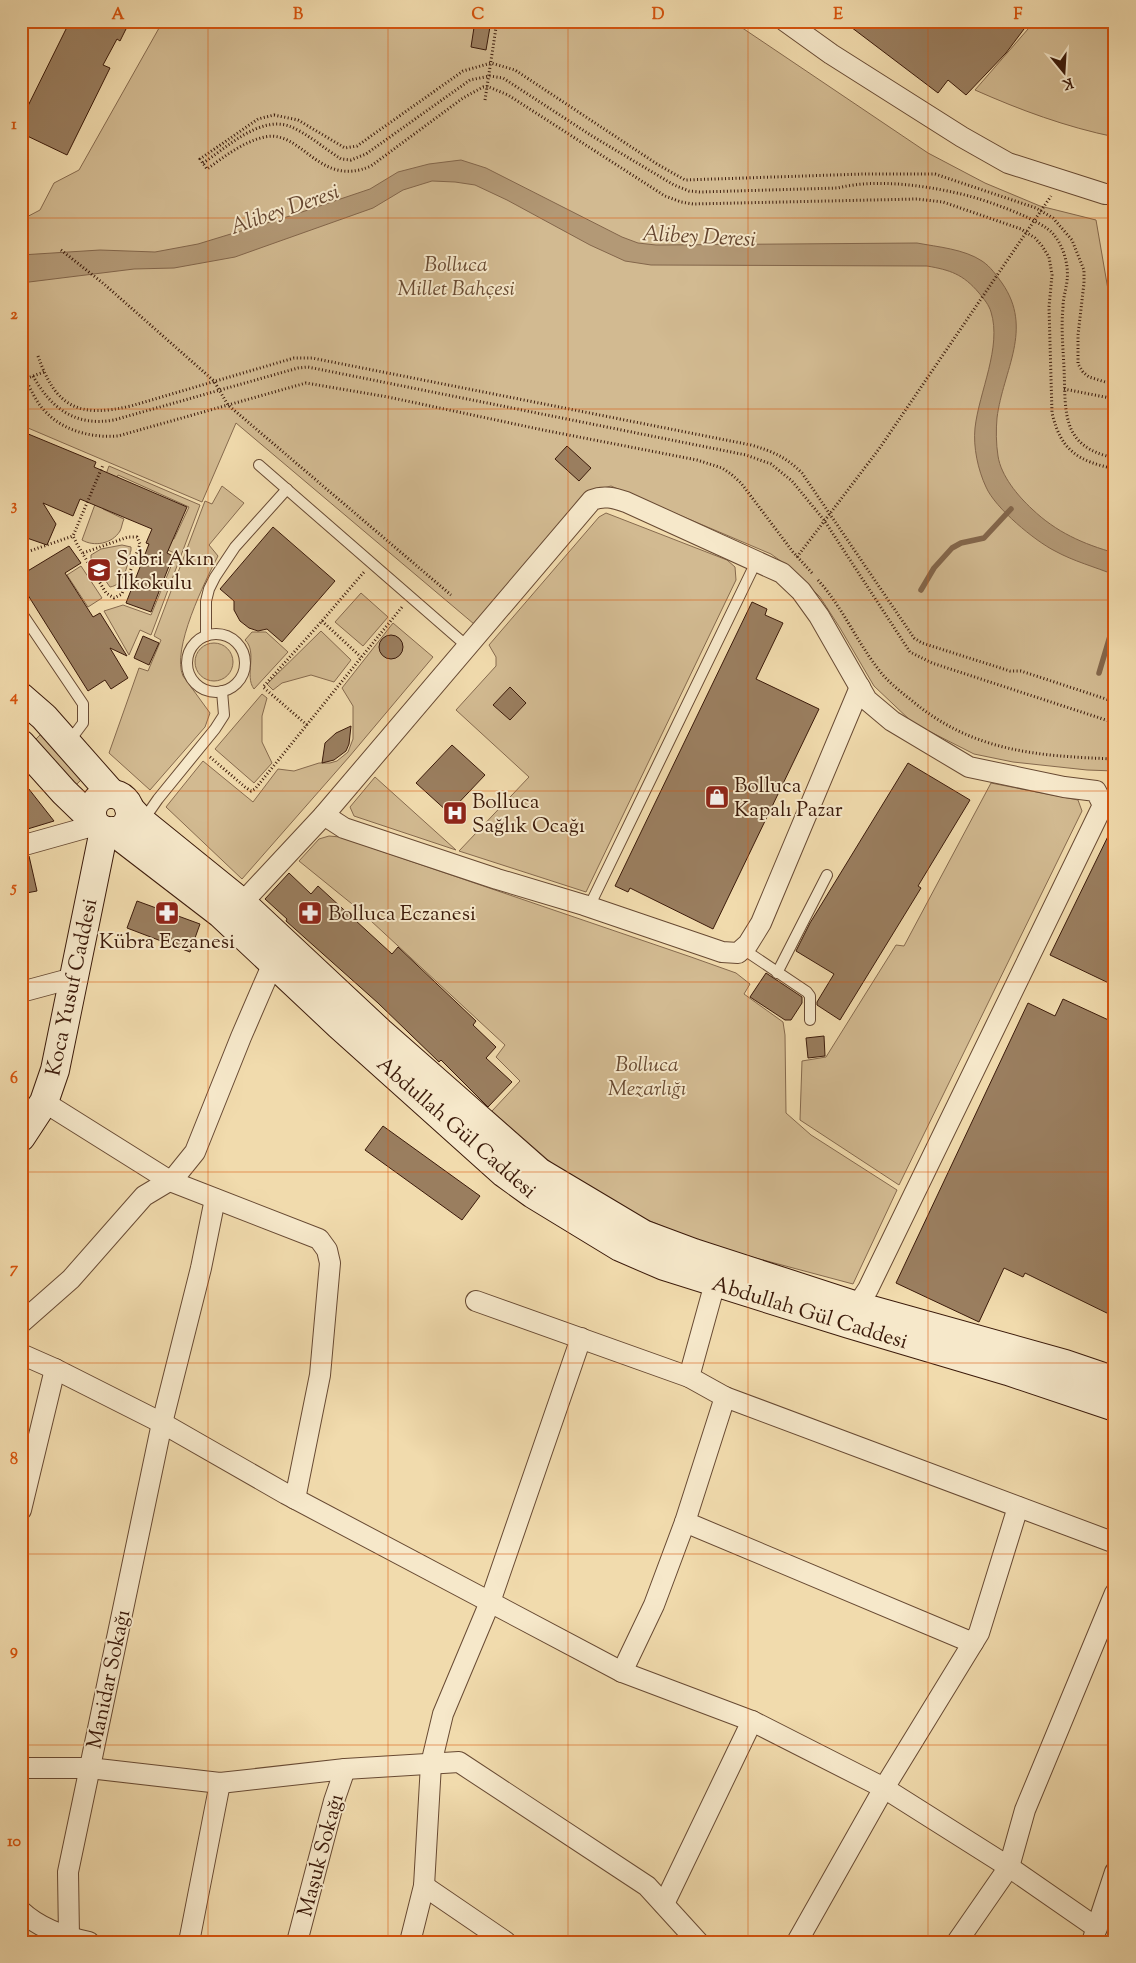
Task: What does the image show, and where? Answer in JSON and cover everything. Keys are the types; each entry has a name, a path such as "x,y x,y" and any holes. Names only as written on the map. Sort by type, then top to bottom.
{"street":[{"path":"785,21 832,54 962,137 1008,163 1060,181 1106,194 1115,194"},
{"path":"242,904 324,815 592,500 600,497 626,502 782,573 801,591 819,616 867,700 892,721 969,767 1064,787 1096,791 1103,805 872,1280 857,1306"},
{"path":"324,815 344,828 497,879 589,907 722,952 738,953 748,944 761,923 860,687"},
{"name":"Abdullah Gül Caddesi","path":"21,697 44,717 128,808 242,904 380,1032 539,1172 643,1234 694,1253 857,1306 1065,1364 1115,1381"},
{"name":"Abdullah Gül Caddesi","path":"26,756 101,827 221,914 453,1128 504,1172 533,1194 620,1247 664,1266 715,1283 1008,1371 1115,1407"},
{"name":"Koca Yusuf Caddesi","path":"21,1137 44,1102 55,1070 101,827 92,809 98,800 107,794 128,808"},
{"path":"21,846 101,827"},
{"path":"21,1324 71,1279 144,1196 174,1178 195,1152 273,963"},
{"path":"21,992 73,978"},
{"path":"44,1102 170,1181 319,1239 327,1250 330,1263 320,1375 295,1499"},
{"name":"Manidar Sokağı","path":"69,1937 68,1872 162,1423 201,1268 216,1199"},
{"path":"689,1377 715,1283"},
{"path":"476,1301 689,1377 725,1398 1115,1543"},
{"path":"410,1942 424,1886 431,1764 443,1714 490,1602 581,1338"},
{"path":"21,1354 162,1423 295,1499 622,1672 752,1721 884,1788 1009,1867 1094,1935 1115,1872"},
{"path":"22,1505 55,1369"},
{"path":"622,1672 654,1605 685,1522 725,1398"},
{"path":"797,1942 884,1788 979,1633 1018,1507"},
{"path":"685,1522 973,1643"},
{"path":"957,1942 1009,1867 1025,1810 1115,1593"},
{"path":"664,1904 752,1721"},
{"path":"21,1768 89,1768 220,1783 345,1769 459,1762 647,1886 693,1940"},
{"name":"Maşuk Sokağı","path":"297,1942 334,1801 345,1769"},
{"path":"189,1942 220,1783"},
{"path":"424,1886 506,1942"},
{"path":"21,1911 30,1920 69,1937 89,1942"}],"lane":[{"path":"259,464 468,648"},
{"path":"206,636 206,601 215,577 235,547 287,489"},
{"path":"589,907 756,562"},
{"path":"21,612 83,704 83,722 68,744"},
{"path":"221,634 230,637 237,643 245,660 241,678 234,686 222,691 206,690 198,685 191,678 187,669 189,651 195,643 206,636 221,634"},
{"path":"128,808 158,799 200,748 224,715 222,691"},
{"path":"777,972 827,875"},
{"path":"743,949 807,992 810,996 810,1020"}],"path":[{"path":"486,100 497,21"},
{"path":"1115,385 1089,377 1078,364 1078,335 1084,270 1072,240 1053,218 987,191 935,174 684,180 514,70 491,63 463,71 357,146 345,148 298,120 274,115 258,119 200,159 207,169 256,139 276,136 330,169 342,172 363,170 475,90 489,87 526,106 665,196 681,202 722,204 917,199 942,202 1021,229 1042,246 1049,257 1052,275 1049,307 1052,413 1056,430 1073,454 1086,461 1115,469"},
{"path":"203,163 252,130 264,125 275,124 288,126 341,159 351,160 366,154 470,80 490,76 504,78 592,136 674,185 688,191 838,188 856,183 939,188 973,197 1046,227 1054,234 1066,262 1067,281 1062,316 1065,409 1068,425 1086,447 1098,454 1115,458"},
{"path":"797,557 878,449 1035,222 1060,181"},
{"path":"61,250 104,284 214,381 228,405 451,595"},
{"path":"38,356 44,372 58,394 72,405 83,410 95,412 131,406 294,358 312,358 751,444 782,456 793,464 806,478 914,638 922,643 1010,671 1021,671 1115,702"},
{"path":"25,379 44,372"},
{"path":"1064,389 1115,399"},
{"path":"82,553 133,536 137,537 140,544 122,594 114,598 106,593 82,553 74,536 103,465"},
{"path":"21,554 74,536"},
{"path":"307,725 262,687 322,621 371,562"},
{"path":"200,748 245,788 255,789 410,597"},
{"path":"322,621 361,657"}],"green space":[{"name":"Bolluca Millet Bahçesi","path":"163,21 732,21 928,153 985,183 1040,206 1096,220 1115,330 1115,771 1013,762 974,754 913,723 874,686 820,597 793,570 771,554 611,486 595,490 474,624 236,423 202,502 21,425 21,220 40,210 54,183 79,170"},
{"path":"1035,21 1107,21 1115,48 1115,137 1044,117 975,90"},
{"path":"109,466 200,505 151,635 140,630 129,655 104,611 123,605 151,615 176,554 166,549 170,538 174,539 189,507 118,475 103,509 124,519 120,531 112,539 102,543 97,544 82,540"},
{"path":"222,486 244,503 209,545 218,556 198,598 185,633 181,664 183,676 210,713 205,727 150,790 109,753 139,668 148,671 161,640 154,636 205,501 212,504"},
{"path":"606,513 727,560 735,567 736,580 586,892 459,851 529,777 456,710 496,666 496,657 489,645 599,517"},
{"path":"122,545 131,547 127,566 119,582 110,587 91,560 91,555 101,549"},
{"path":"81,566 102,598 88,607 67,575"},
{"path":"361,593 388,617 363,646 335,622"},
{"path":"393,623 433,657 349,757 242,879 166,807 203,761 253,802 278,769 294,771 319,763 337,761 348,752 353,739 353,706 342,688"},
{"path":"321,631 351,660 334,682 311,675 282,683 273,690 267,684"},
{"path":"252,632 266,632 288,652 254,689 250,678 251,657 249,645 245,640"},
{"path":"214,643 227,649 233,662 227,675 214,681 201,675 195,662 201,649"},
{"path":"262,694 267,698 262,716 262,742 272,763 254,783 215,749"},
{"path":"42,733 85,776 75,786 35,740"},
{"path":"375,777 456,850 354,816 350,807"},
{"path":"991,783 1078,800 1082,811 899,1185 800,1120 802,1061 826,1057 896,945 904,946"},
{"name":"Bolluca Mezarlığı","path":"329,836 340,837 691,957 736,973 750,984 744,994 783,1022 785,1035 786,1113 811,1135 897,1190 853,1284 707,1245 631,1213 563,1173 492,1111 520,1081 496,1057 505,1045 357,908 299,861 319,839"}],"shaded area":[{"path":"461,160 486,168 622,237 638,243 656,245 917,243 959,251 982,261 991,268 1002,283 1011,300 1016,317 1014,350 997,418 997,451 1003,471 1021,498 1041,517 1060,531 1092,546 1115,553 1115,575 1062,555 1037,540 1007,514 986,487 977,458 975,428 992,355 994,326 989,307 973,287 962,277 943,269 927,266 651,265 625,261 590,245 507,200 475,185 432,181 403,190 373,208 235,257 174,268 134,269 21,283 21,255 100,250 155,252 198,244 370,189 398,172 429,164"}],"building":[{"path":"70,21 130,21 120,41 117,39 103,65 110,68 67,155 21,133 21,120"},
{"path":"475,21 491,21 486,50 471,47"},
{"path":"843,21 1030,21 1006,53 966,95 948,80 938,93"},
{"path":"21,431 96,462 94,467 187,507 167,553 173,556 151,612 126,603 149,544 146,543 152,529 80,499 73,516 43,503 56,524 47,545 24,537 27,531 21,529 21,506 25,496 21,494"},
{"path":"567,446 591,468 579,481 555,459"},
{"path":"273,527 335,581 282,642 267,629 258,631 249,628 240,621 234,610 234,601 220,589"},
{"path":"69,546 81,563 65,573 93,617 100,613 127,656 110,648 128,678 111,689 105,680 88,691 21,584 21,575"},
{"name":"Bolluca Kapalı Pazar","path":"752,602 767,609 765,615 783,623 756,679 819,709 713,929 630,888 628,892 615,886"},
{"path":"391,635 400,638 403,647 400,656 391,659 382,656 379,647 382,638"},
{"path":"143,636 159,643 149,665 134,658"},
{"path":"510,687 526,703 510,720 493,705"},
{"path":"351,726 349,744 346,751 334,760 322,763 325,743 336,733"},
{"path":"452,745 485,775 449,813 416,783"},
{"path":"908,763 970,800 918,886 921,888 840,1020 817,1005 834,974 796,951 810,923"},
{"path":"21,779 54,821 21,831"},
{"path":"1115,822 1115,986 1050,955"},
{"path":"29,856 37,891 21,894 21,858"},
{"path":"289,873 311,894 318,886 392,954 398,947 476,1021 473,1025 496,1047 486,1058 512,1082 488,1107 441,1060 439,1062 378,1003 286,921 287,919 265,899"},
{"path":"137,901 200,924 190,952 127,928"},
{"path":"766,973 802,997 802,1003 791,1020 785,1020 750,997"},
{"path":"1063,999 1115,1023 1115,1035 1110,1046 1115,1052 1115,1317 1025,1273 1023,1277 1004,1268 979,1322 896,1283 1028,1003 1055,1016"},
{"path":"824,1036 825,1056 808,1058 806,1038"},
{"path":"383,1126 480,1196 462,1220 365,1150"}],"waterway":[{"path":"921,590 934,568 952,548 961,543 984,538 1011,509"},
{"path":"1099,673 1115,613"}],"place":[{"name":"Sabri Akın İlkokulu","path":"99,570"},
{"name":"Bolluca Kapalı Pazar","path":"717,797"},
{"name":"Bolluca Sağlık Ocağı","path":"455,813"},
{"name":"Kübra Eczanesi","path":"167,913"},
{"name":"Bolluca Eczanesi","path":"310,913"}],"water label":[{"name":"Alibey Deresi","path":"284,208"},
{"name":"Alibey Deresi","path":"699,235"}]}
